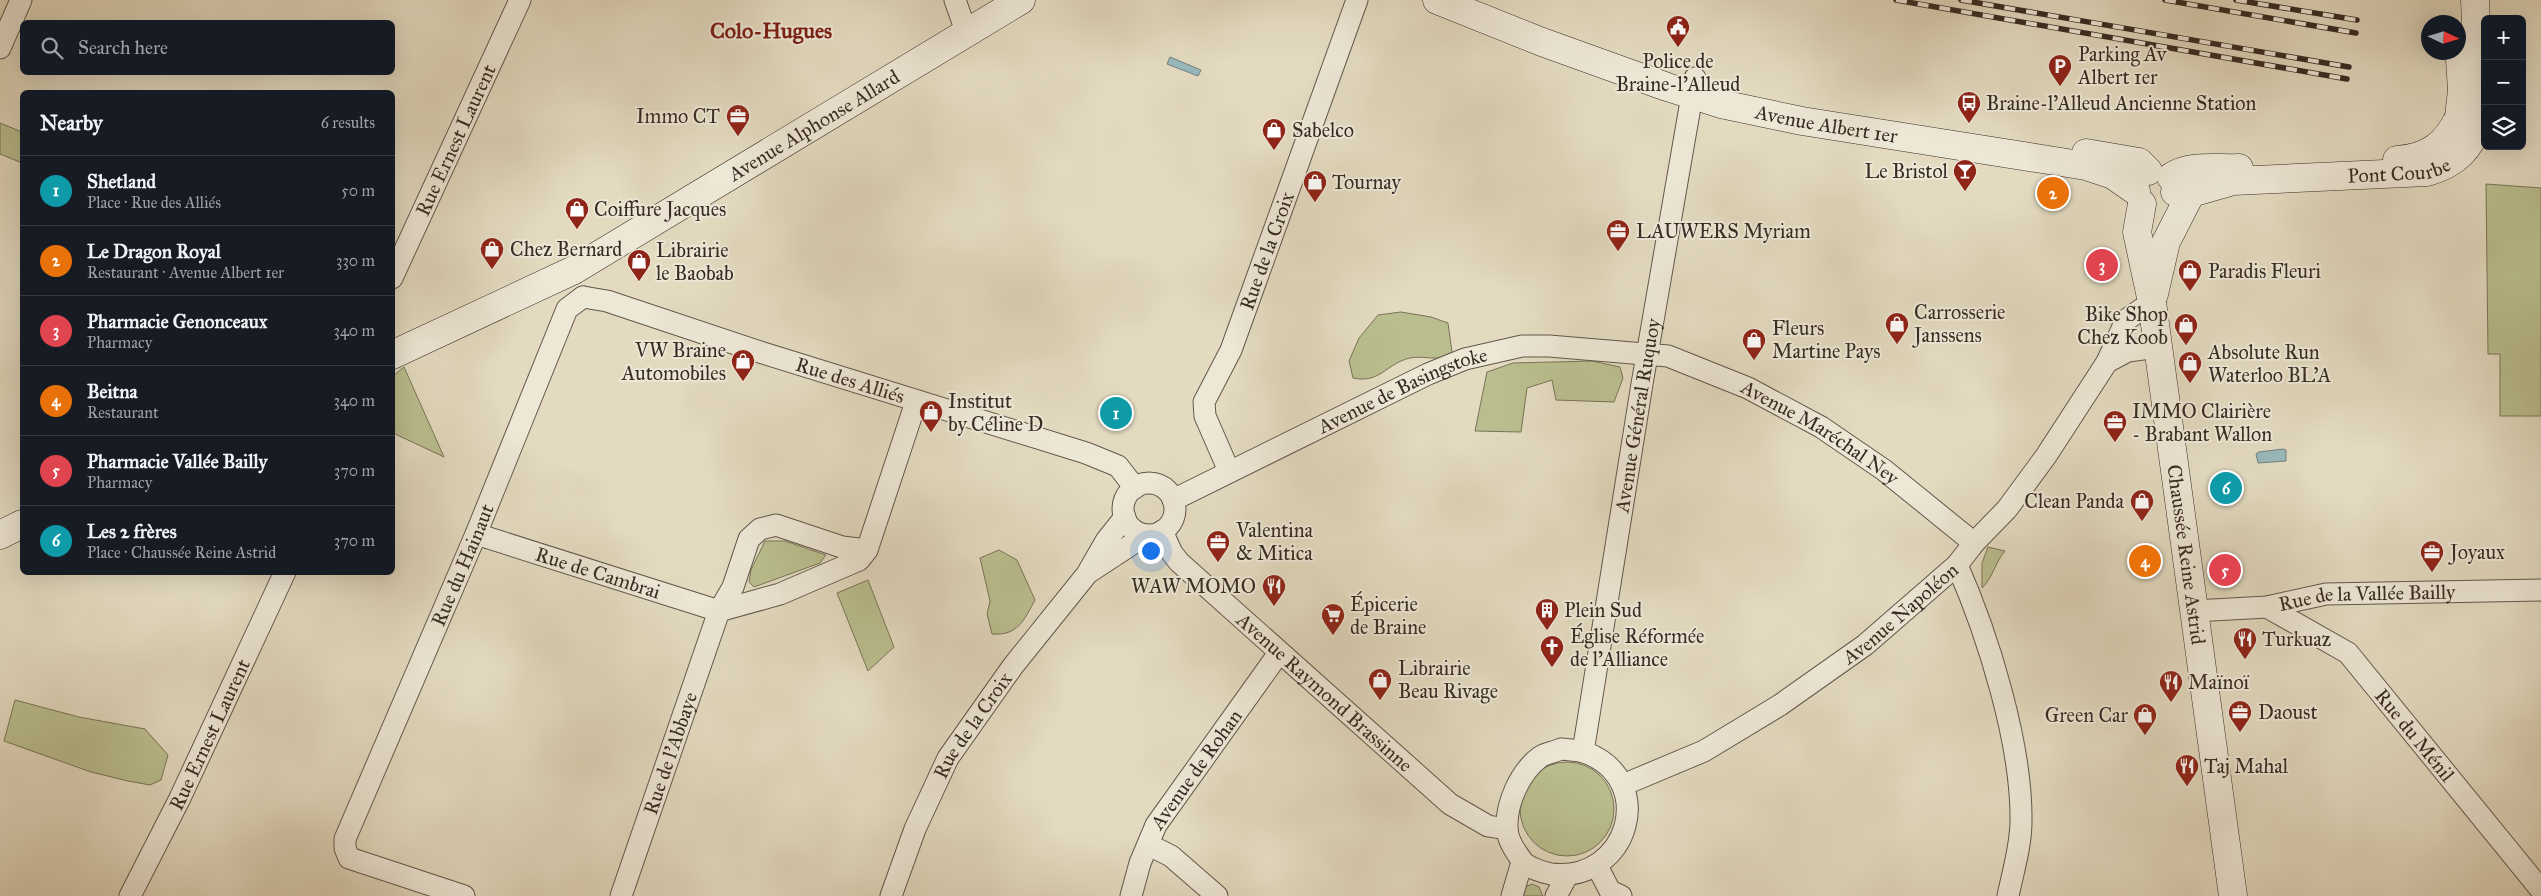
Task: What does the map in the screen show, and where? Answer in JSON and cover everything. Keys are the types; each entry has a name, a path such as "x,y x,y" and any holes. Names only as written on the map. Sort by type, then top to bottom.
{"street":[{"path":"0,48 21,0"},
{"name":"Rue Ernest Laurent","path":"395,271 520,0"},
{"path":"955,0 967,34"},
{"name":"Avenue Alphonse Allard","path":"395,354 574,270 1021,0"},
{"name":"Rue de la Croix","path":"1230,471 1205,416 1204,402 1231,350 1357,0"},
{"name":"Avenue Albert 1er","path":"1437,0 1542,42 1693,87"},
{"name":"Avenue Albert 1er","path":"1470,0 1751,111 2086,166 2161,191"},
{"name":"Pont Courbe","path":"2161,191 2180,171 2190,169 2413,159 2426,155 2470,119 2462,90 2462,60"},
{"name":"Avenue Général Ruquoy","path":"1583,752 1693,87"},
{"name":"Chaussée Reine Astrid","path":"2152,302 2166,242 2161,191"},
{"name":"Chaussée Reine Astrid","path":"2161,191 2137,232 2152,302 2233,896"},
{"path":"574,270 583,297"},
{"name":"Rue des Alliés","path":"583,297 608,301 916,402 1094,456 1118,466 1135,488"},
{"name":"Rue du Hainaut","path":"407,888 349,858 345,848 345,839 476,534 567,309 583,297"},
{"name":"Avenue Napoléon","path":"1623,785 1704,751 1780,706 1865,645 1957,565 1974,543 2007,509 2046,456 2107,362 2126,320 2152,302"},
{"name":"Avenue de Basingstoke","path":"1173,500 1420,378 1465,359 1522,346 1548,346 1648,354"},
{"path":"2107,362 2128,351 2157,347"},
{"name":"Avenue Maréchal Ney","path":"1648,354 1668,356 1689,363 1748,388 1821,427 1884,470 1974,543"},
{"path":"719,610 780,594 860,560 867,550 916,402"},
{"path":"1141,484 1157,484 1169,493 1173,500 1174,514 1172,521 1154,533 1132,528 1124,518 1125,500 1141,484"},
{"name":"Rue de la Croix","path":"891,896 915,828 948,758 1013,666 1087,574 1106,541 1124,518"},
{"path":"0,535 20,525"},
{"path":"719,610 733,587 748,539 760,529 776,525 842,547 867,550"},
{"name":"Rue de la Croix","path":"1087,574 1154,533"},
{"name":"Avenue Raymond Brassinne","path":"1154,533 1179,562 1450,804 1488,826 1507,829"},
{"name":"Rue de Cambrai","path":"476,534 719,610"},
{"path":"1957,565 1974,603 2002,696 2014,751 2022,822 2008,896"},
{"name":"Rue Ernest Laurent","path":"130,896 180,798 284,575"},
{"name":"Rue de la Vallée Bailly","path":"2194,611 2267,607 2326,594 2541,590"},
{"name":"Rue du Ménil","path":"2267,607 2348,653 2541,890"},
{"name":"Rue de l'Abbaye","path":"621,896 719,610"},
{"name":"Avenue de Rohan","path":"1131,896 1140,864 1156,825 1279,653"},
{"path":"1562,750 1583,752 1604,764 1623,785 1628,804 1626,822 1621,839 1611,854 1597,866 1567,876 1544,873 1522,862 1507,829 1513,798 1524,773 1541,757 1562,750"},
{"path":"1149,845 1172,856 1217,896"},
{"path":"1512,896 1522,862"},
{"path":"1597,866 1610,891 1621,896"},
{"path":"1556,896 1567,876"},
{"path":"407,888 464,896"}],"green space":[{"path":"0,123 20,131 20,162 0,154"},
{"path":"2486,184 2541,188 2541,416 2500,416 2500,354 2488,354"},
{"path":"1401,312 1431,317 1448,323 1452,352 1437,358 1410,358 1395,364 1377,376 1362,379 1353,378 1349,361 1359,338 1378,315"},
{"path":"1592,361 1620,367 1623,378 1614,402 1556,400 1552,380 1527,388 1521,432 1475,431 1487,372 1513,363"},
{"path":"404,367 444,457 395,434 395,374"},
{"path":"765,541 785,541 826,555 820,563 754,587 749,582 751,570"},
{"path":"1988,547 2005,551 1989,580 1982,588 1982,563"},
{"path":"999,550 1017,560 1035,600 1023,620 1014,629 1001,634 992,634 987,614 990,601 980,558"},
{"path":"868,580 894,647 868,671 837,593"},
{"path":"15,700 79,717 145,729 168,755 161,780 150,785 91,772 4,741"},
{"path":"1567,762 1585,766 1600,776 1610,791 1614,809 1610,827 1600,842 1585,852 1567,856 1549,852 1534,842 1524,827 1520,809 1524,791 1534,776 1549,766"},
{"path":"1532,884 1539,887 1543,896 1519,896 1525,887"}],"water":[{"path":"1170,57 1201,70 1198,76 1167,64"},
{"path":"2286,450 2286,461 2258,463 2256,454 2259,452"}],"railway":[{"path":"1896,0 2347,79"},
{"path":"1961,0 2349,67"},
{"path":"2165,0 2356,33"},
{"path":"2236,0 2357,20"}],"place":[{"name":"Police de Braine-l'Alleud","path":"1678,48"},
{"name":"Parking Av Albert 1er","path":"2060,87"},
{"name":"Braine-l'Alleud Ancienne Station","path":"1969,124"},
{"name":"Immo CT","path":"738,137"},
{"name":"Sabelco","path":"1274,151"},
{"name":"Le Bristol","path":"1965,192"},
{"name":"Le Dragon Royal","path":"2053,193"},
{"name":"Tournay","path":"1315,203"},
{"name":"Coiffure Jacques","path":"577,230"},
{"name":"LAUWERS Myriam","path":"1618,252"},
{"name":"Pharmacie Genonceaux","path":"2102,265"},
{"name":"Chez Bernard","path":"492,270"},
{"name":"Librairie le Baobab","path":"639,282"},
{"name":"Paradis Fleuri","path":"2190,292"},
{"name":"Carrosserie Janssens","path":"1897,345"},
{"name":"Bike Shop Chez Koob","path":"2186,346"},
{"name":"Fleurs Martine Pays","path":"1754,361"},
{"name":"VW Braine Automobiles","path":"743,382"},
{"name":"Absolute Run Waterloo BL'A","path":"2190,384"},
{"name":"Shetland","path":"1116,413"},
{"name":"Institut by Céline D","path":"931,433"},
{"name":"IMMO Clairière - Brabant Wallon","path":"2115,443"},
{"name":"Les 2 frères","path":"2226,488"},
{"name":"Clean Panda","path":"2142,522"},
{"name":"Beitna","path":"2145,561"},
{"name":"Valentina & Mitica","path":"1218,563"},
{"name":"Pharmacie Vallée Bailly","path":"2225,570"},
{"name":"Joyaux","path":"2432,573"},
{"name":"WAW MOMO","path":"1274,607"},
{"name":"Plein Sud","path":"1547,631"},
{"name":"Épicerie de Braine","path":"1333,636"},
{"name":"Turkuaz","path":"2245,660"},
{"name":"Église Réformée de l'Alliance","path":"1552,668"},
{"name":"Librairie Beau Rivage","path":"1380,701"},
{"name":"Maïnoï","path":"2171,703"},
{"name":"Daoust","path":"2240,733"},
{"name":"Green Car","path":"2145,736"},
{"name":"Taj Mahal","path":"2187,787"}],"district":[{"name":"Colo-Hugues","path":"771,30"}]}
